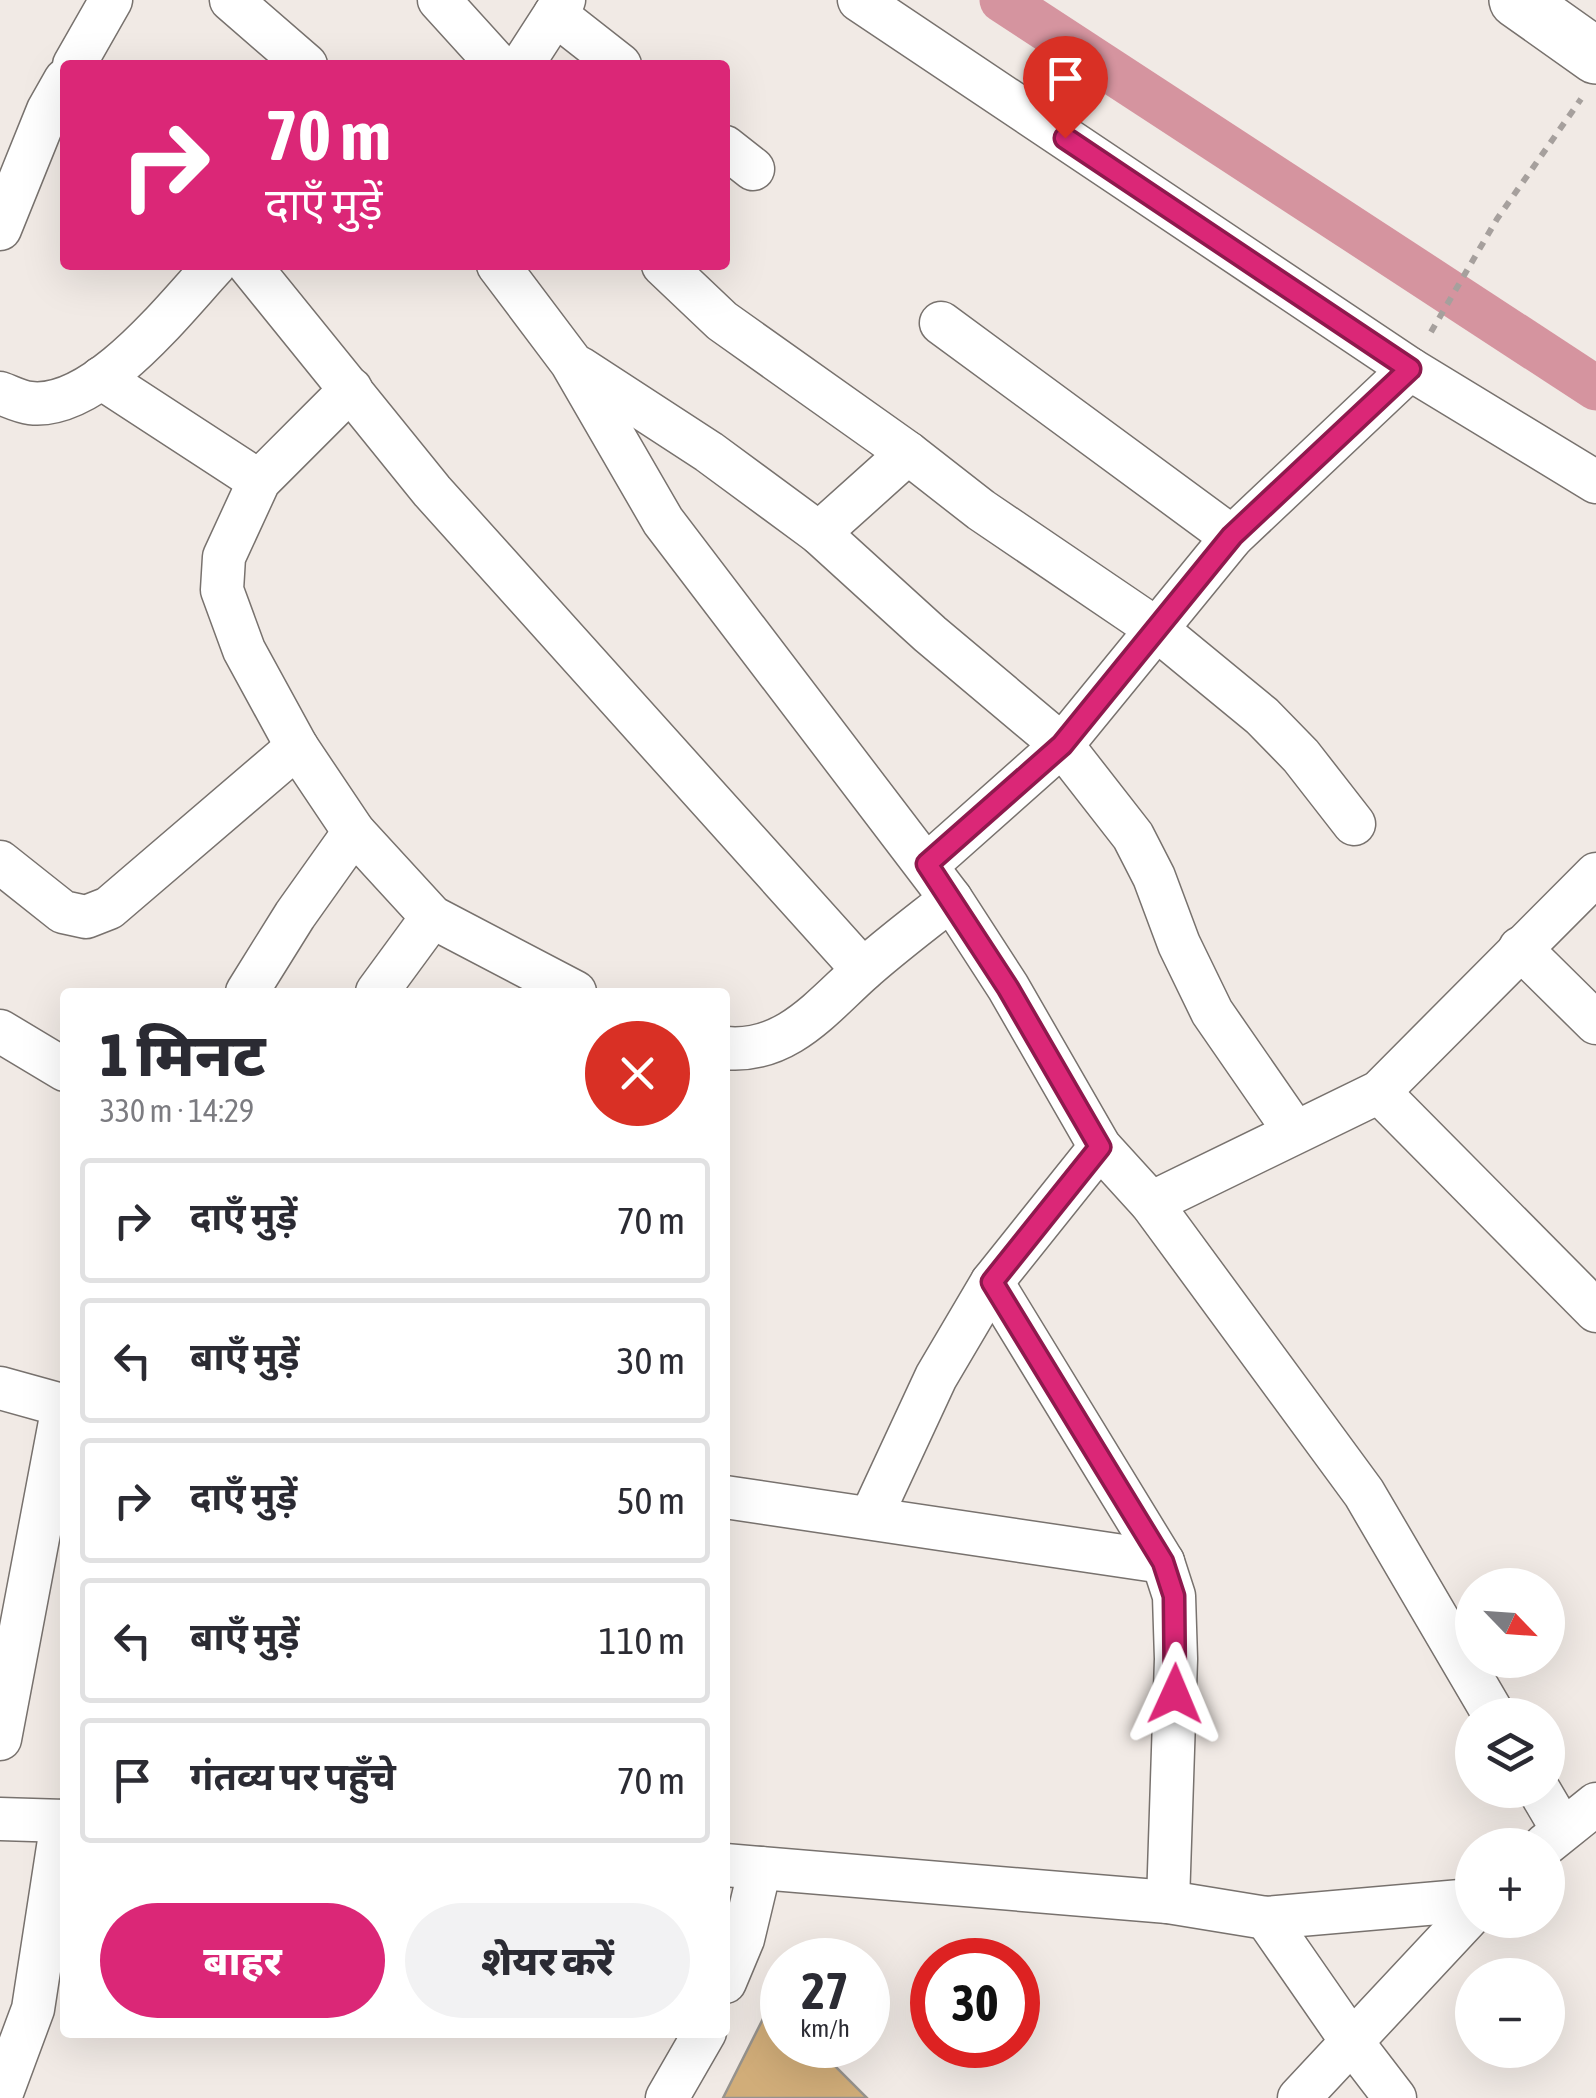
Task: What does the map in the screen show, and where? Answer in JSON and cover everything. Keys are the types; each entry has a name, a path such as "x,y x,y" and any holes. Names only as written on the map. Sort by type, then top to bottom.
{"street":[{"path":"77,60 112,0"},
{"path":"231,0 300,60"},
{"path":"439,0 493,60"},
{"path":"859,0 1418,356 1596,482"},
{"path":"1517,0 1590,75"},
{"path":"1572,0 1596,16"},
{"path":"525,60 560,7 615,60"},
{"path":"0,229 59,104"},
{"path":"0,393 31,404 67,398 101,378 142,344 210,270"},
{"path":"253,270 432,491 863,970"},
{"path":"502,270 571,362 662,520 939,882 1008,988 1100,1147 1151,1202 1364,1493 1484,1698"},
{"path":"667,270 722,322 981,510 1154,628 1262,716 1354,824"},
{"path":"941,324 1232,536"},
{"path":"730,1048 777,1041 803,1027 863,970 1062,745 1232,536 1418,356"},
{"path":"571,362 709,452 819,533 930,634 1062,745 1133,836 1212,1012 1295,1132"},
{"path":"101,378 259,481"},
{"path":"351,389 259,481 224,556 222,590 244,650 297,747 354,832 432,917 566,988"},
{"path":"819,533 908,454"},
{"path":"0,862 63,912 86,917 110,908 297,747"},
{"path":"249,988 295,914 354,832"},
{"path":"1151,1202 1379,1092 1596,874"},
{"path":"380,988 432,917"},
{"path":"1520,948 1596,1023"},
{"path":"0,1031 60,1067"},
{"path":"1379,1092 1596,1310"},
{"path":"870,1517 936,1377 992,1282 1100,1147"},
{"path":"992,1282 1163,1562 1174,1596 1176,1659 1168,1902"},
{"path":"0,1388 60,1405"},
{"path":"0,1739 60,1427"},
{"path":"730,1498 1163,1562"},
{"path":"0,1820 60,1821"},
{"path":"730,1970 743,1939 743,1867 1168,1902 1266,1918 1455,1901"},
{"path":"0,2098 49,2010 60,1871"},
{"path":"1266,1918 1395,2098"},
{"path":"1299,2098 1455,1932"},
{"path":"668,2098 702,2038"}],"path":[{"path":"1418,356 1497,219 1590,75"}],"building":[{"path":"760,2025 760,2068 837,2068 867,2098 723,2098"}],"waterway":[{"path":"1002,0 1596,388"}],"route":[{"path":"1065,138 1410,369 1232,536 1062,745 927,864 1008,988 1100,1147 992,1282 1163,1562 1174,1596 1175,1694"}]}
